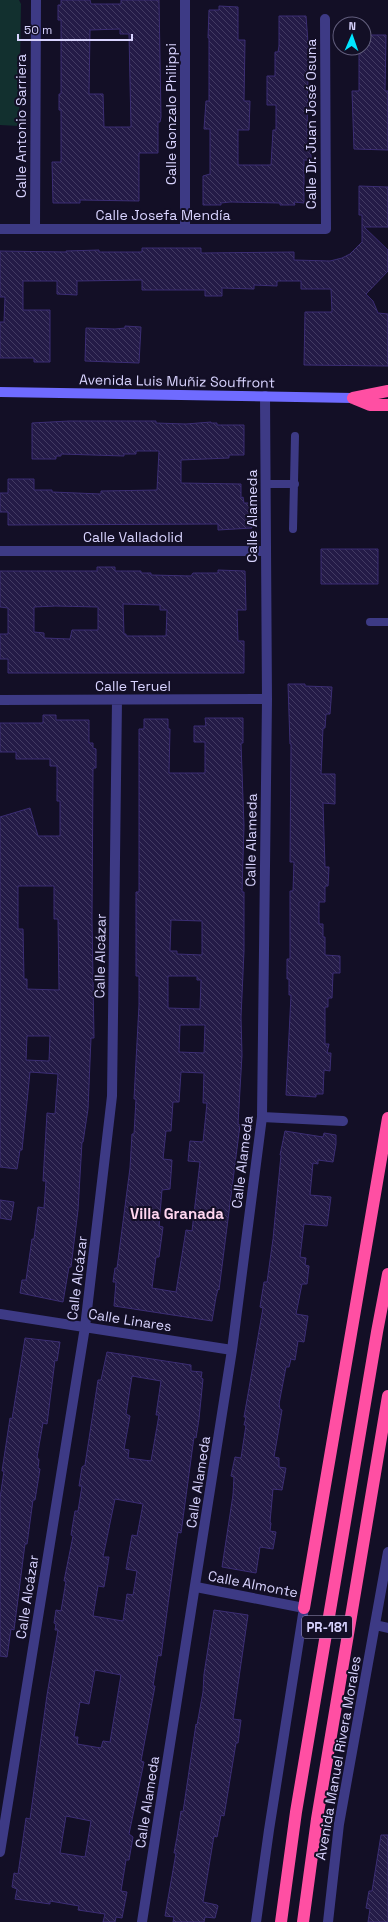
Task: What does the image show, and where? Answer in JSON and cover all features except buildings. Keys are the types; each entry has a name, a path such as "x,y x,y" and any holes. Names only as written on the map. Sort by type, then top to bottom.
{"highway":[{"path":"353,398 388,391"},
{"path":"353,398 370,405 388,405"},
{"path":"304,1608 388,1118"},
{"name":"PR-181","path":"281,1922 296,1812 376,1332 388,1274"},
{"name":"PR-181","path":"304,1922 317,1819 388,1396"}],"street":[{"name":"Calle Antonio Sarriera","path":"35,229 36,0"},
{"name":"Calle Gonzalo Philippi","path":"185,0 185,229"},
{"name":"Calle Dr. Juan José Osuna","path":"324,19 326,229"},
{"name":"Calle Josefa Mendía","path":"0,229 326,229"},
{"name":"Avenida Luis Muñiz Souffront","path":"0,392 353,398"},
{"name":"Calle Alameda","path":"142,1922 196,1587 232,1350 262,1117 266,699 265,396"},
{"name":"Calle Valladolid","path":"0,552 266,551"},
{"name":"Calle Teruel","path":"0,700 266,699"},
{"name":"Calle Alcázar","path":"0,1852 85,1327 112,1096 117,700"},
{"path":"262,1117 343,1121"},
{"name":"Calle Linares","path":"0,1314 232,1350"},
{"name":"Avenida Manuel Rivera Morales","path":"328,1922 339,1824 388,1552"},
{"name":"Calle Almonte","path":"196,1587 304,1608"},
{"path":"256,1922 268,1830 304,1608"},
{"path":"375,1625 388,1628"}],"lane":[{"path":"294,529 295,436"},
{"path":"266,484 295,484"},
{"path":"370,622 388,622"}],"green space":[{"path":"0,0 19,0 21,4 19,126 0,125"}],"district":[{"name":"Villa Granada","path":"177,1214"}]}
